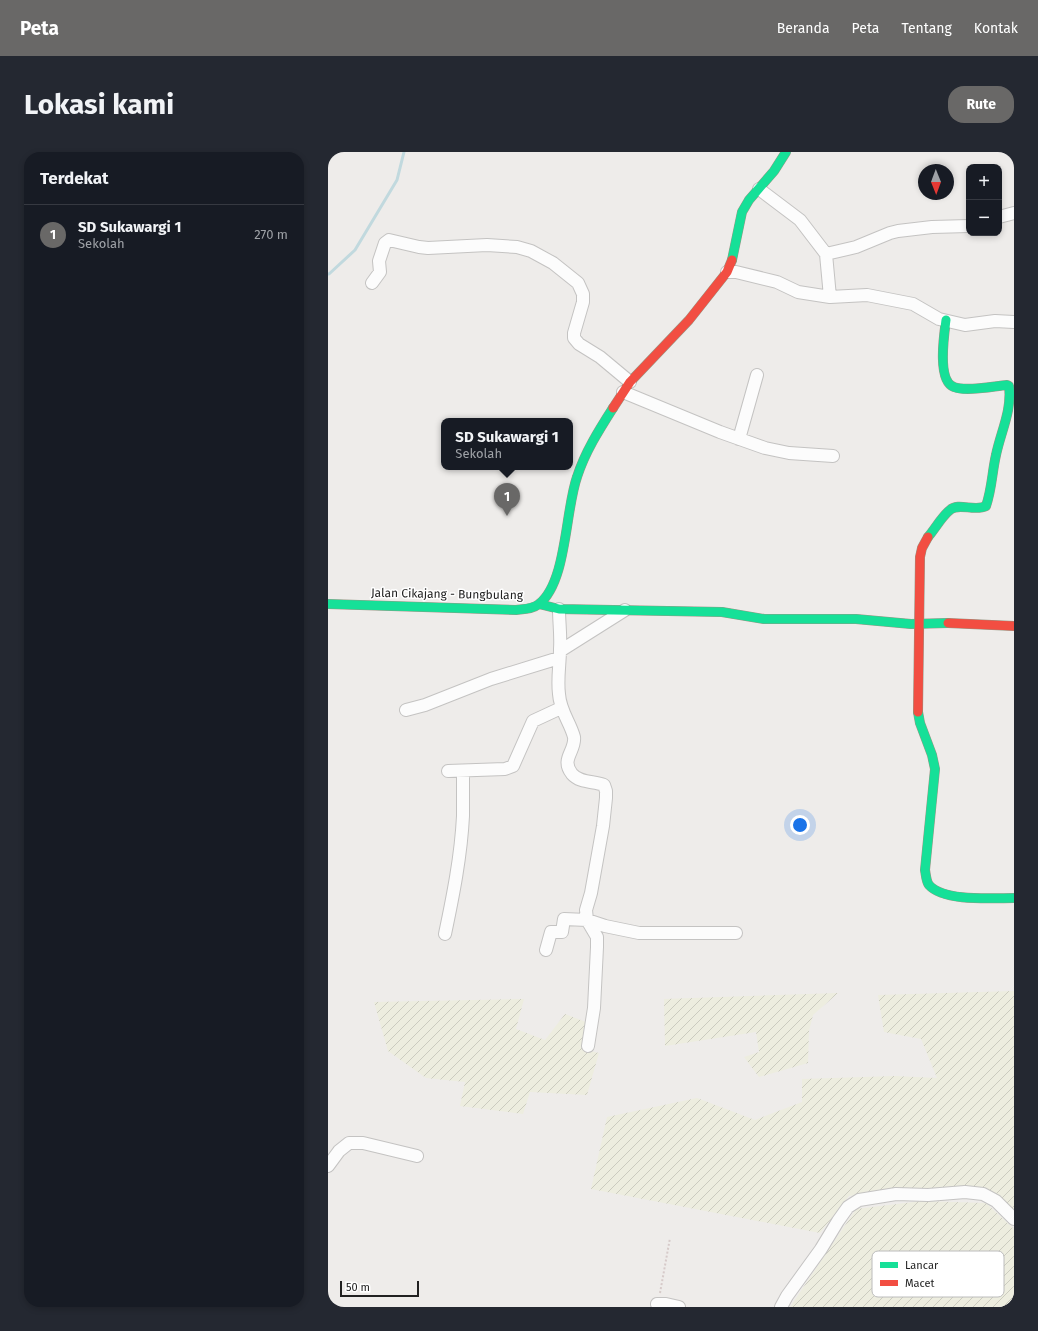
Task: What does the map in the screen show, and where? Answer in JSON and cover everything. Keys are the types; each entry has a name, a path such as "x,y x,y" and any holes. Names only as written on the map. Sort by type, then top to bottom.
{"street":[{"name":"Jalan Cikajang - Bungbulang","path":"328,604 516,610 539,604 548,595 556,579 576,479 586,454 626,387 689,320 727,272 734,256 742,212 749,200 774,171 786,152"},
{"path":"759,189 800,220 826,254 830,297"},
{"path":"1002,216 1014,213"},
{"path":"826,254 856,247 898,231 932,227 966,226"},
{"path":"372,283 380,272 379,261 384,243 387,240 428,248 504,245 531,251 553,263 578,283 583,294 574,338 578,344 600,357 626,387 739,439 765,448 777,451 833,456"},
{"path":"727,272 736,272 777,282 798,292 830,297 867,295 913,304 939,319 965,325 995,321 1014,322"},
{"path":"946,320 943,347 945,373 949,383 954,387 962,388 1009,386 1010,391 1009,410 996,454 986,506 980,509 957,506 950,509 922,548 920,557 918,716 920,725 934,757 935,768 925,870 926,878 929,884 935,889 951,896 1014,898"},
{"path":"739,439 757,375"},
{"path":"539,604 559,609 626,609 722,612 764,619 856,619 919,624 962,623 1014,626"},
{"path":"559,609 559,694 561,708 574,738 574,744 569,754 567,763 569,769 577,778 604,785 606,791 603,826 591,893 586,910 587,920 597,937 594,1008 588,1046"},
{"path":"406,710 425,705 491,679 560,655 626,609"},
{"path":"448,771 505,769 513,766 533,721 561,708"},
{"path":"445,934 451,907 460,848 463,817 463,770"},
{"path":"546,950 551,932 562,932 564,919 587,920 604,926 639,933 736,933"},
{"path":"328,1166 339,1151 349,1143 363,1143 417,1156"},
{"path":"781,1307 848,1207 859,1200 896,1194 928,1195 965,1192 983,1194 996,1201 1014,1219"},
{"path":"658,1307 657,1304 666,1304 678,1307"}],"path":[{"path":"660,1293 670,1238"}],"shaded area":[{"path":"1014,991 1014,1212 998,1196 892,1190 849,1196 820,1233 591,1189 607,1117 697,1098 755,1120 802,1102 802,1079 895,1076 937,1078 921,1039 884,1032 878,995"},
{"path":"838,993 813,1015 809,1031 808,1063 759,1077 744,1057 759,1052 756,1032 665,1046 664,999"},
{"path":"524,999 516,1029 545,1040 565,1014 586,1022 582,1049 599,1053 587,1095 530,1092 523,1114 460,1106 465,1082 426,1078 388,1051 374,1002"},
{"path":"922,1201 986,1203 1014,1229 1014,1307 790,1307 856,1209"}],"waterway":[{"path":"328,274 355,250 397,180 404,152"}],"traffic: fast":[{"path":"732,260 742,212 749,200 774,171 786,152"},
{"path":"928,537 944,516 953,508 982,508 986,506 990,493 998,446 1008,412 1010,395 1009,386 1007,385 966,389 954,387 949,383 945,376 943,367 946,320"},
{"path":"328,604 516,610 537,606 548,594 555,580 564,545 573,491 580,468 593,441 613,408"},
{"path":"539,604 559,609 722,612 764,619 856,619 911,624 948,623"},
{"path":"918,712 920,723 932,755 935,769 925,870 929,885 936,890 957,897 1014,898"}],"traffic: jam":[{"path":"613,408 630,382 689,320 727,272 732,260"},
{"path":"918,712 920,557 922,548 928,537"},
{"path":"948,623 1014,626"}],"place":[{"name":"SD Sukawargi 1","path":"507,516"}]}
